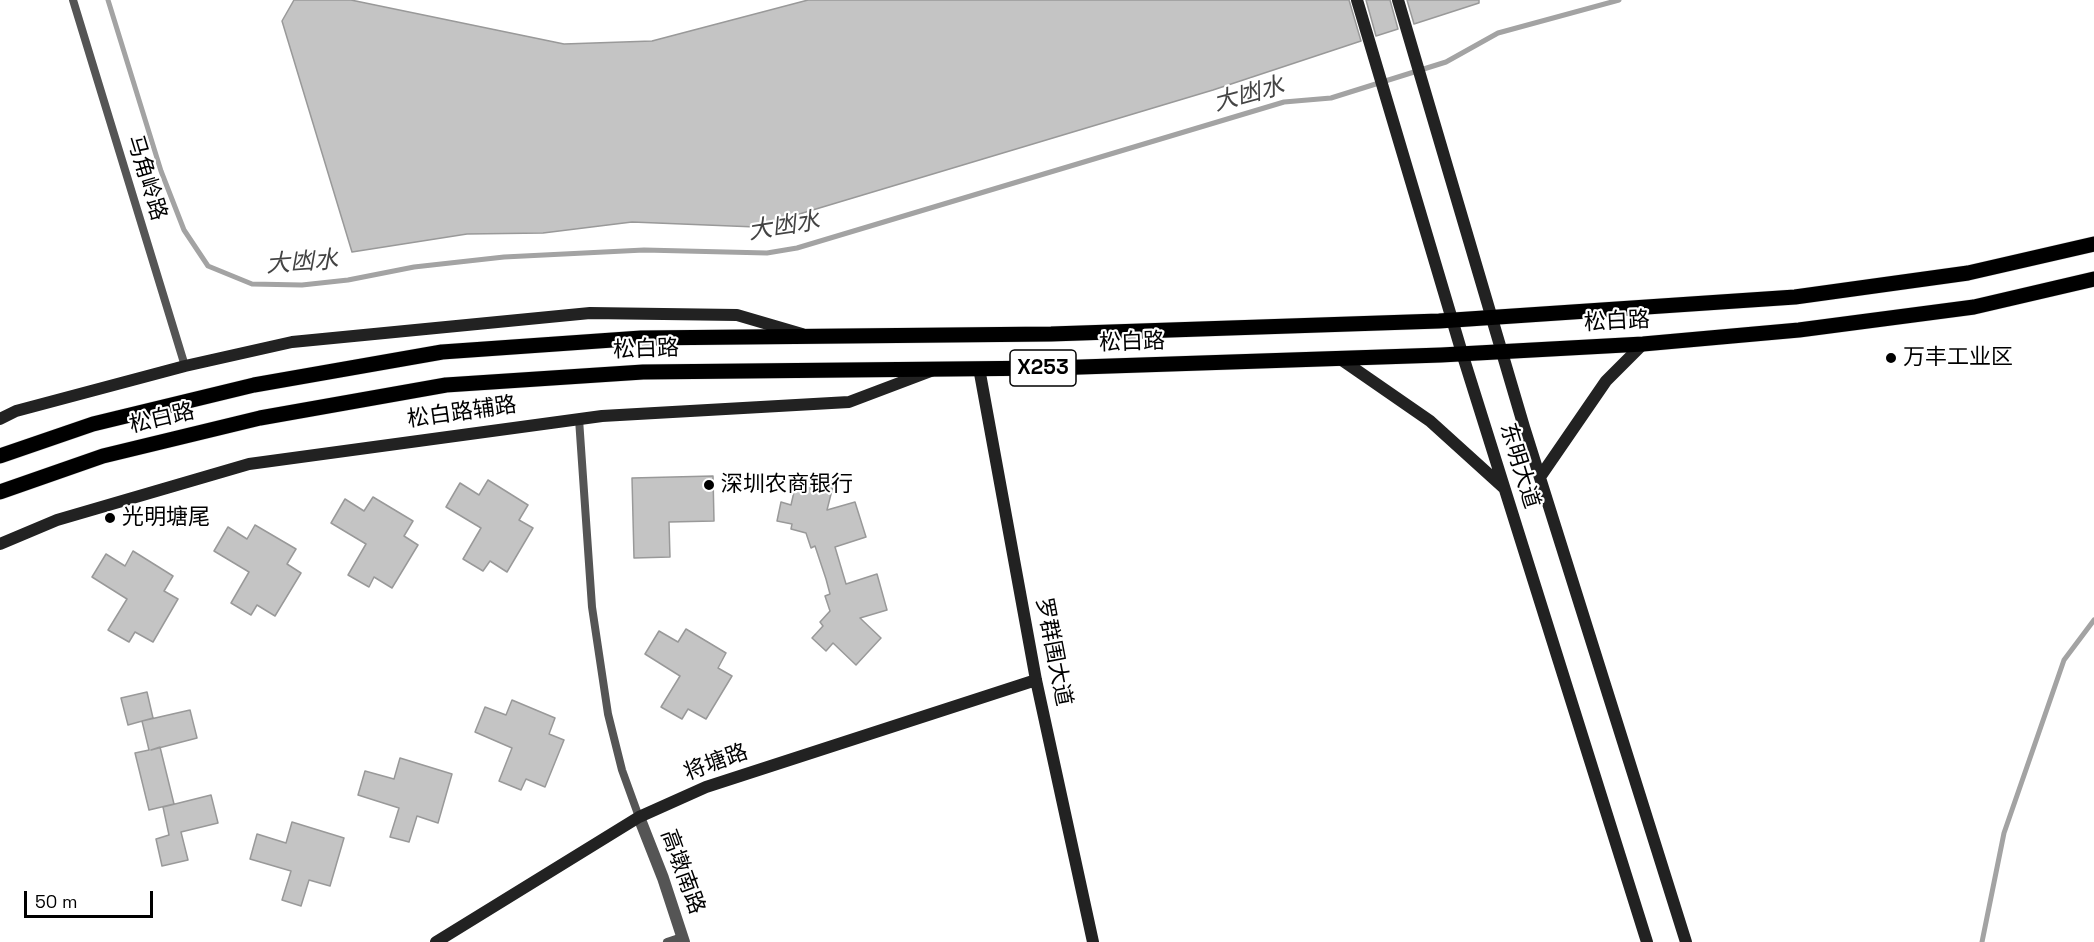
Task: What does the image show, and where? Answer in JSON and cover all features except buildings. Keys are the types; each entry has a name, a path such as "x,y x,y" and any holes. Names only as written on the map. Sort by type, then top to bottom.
{"main road":[{"name":"东明大道","path":"1357,0 1462,353 1647,942"},
{"name":"东明大道","path":"1398,0 1540,477 1686,942"},
{"name":"松白路","path":"0,456 93,424 254,385 442,352 641,338 1050,334 1452,320 1795,297 1968,273 2094,244"},
{"name":"松白路","path":"0,492 103,456 261,418 446,386 643,372 937,369 1339,358 1643,344 1799,330 1974,307 2094,279"},
{"path":"0,419 16,411 185,366 292,342 590,313 737,315 812,337"},
{"path":"1540,477 1606,381 1643,344"},
{"path":"1339,358 1430,421 1505,489"},
{"name":"罗群围大道","path":"979,368 1036,680 1093,942"},
{"name":"松白路辅路","path":"0,544 57,520 249,464 579,419 849,402 937,369"},
{"name":"将塘路","path":"436,942 639,817 706,787 1036,680"}],"street":[{"name":"高墩南路","path":"639,817 663,878 683,940"}],"lane":[{"name":"马角岭路","path":"73,0 185,366"},
{"path":"579,419 592,607 608,714 622,770 639,817"},
{"path":"667,942 683,940"}],"waterway":[{"name":"大凼水","path":"108,0 161,171 184,230 208,266 252,284 302,285 348,280 414,267 504,257 644,250 767,253 797,248 1284,102 1331,98 1446,62 1498,33 1619,0"},
{"path":"1982,942 2004,833 2064,660 2094,620"}],"place":[{"name":"万丰工业区","path":"1891,358"},
{"name":"深圳农商银行","path":"709,485"},
{"name":"光明塘尾","path":"110,518"}]}
